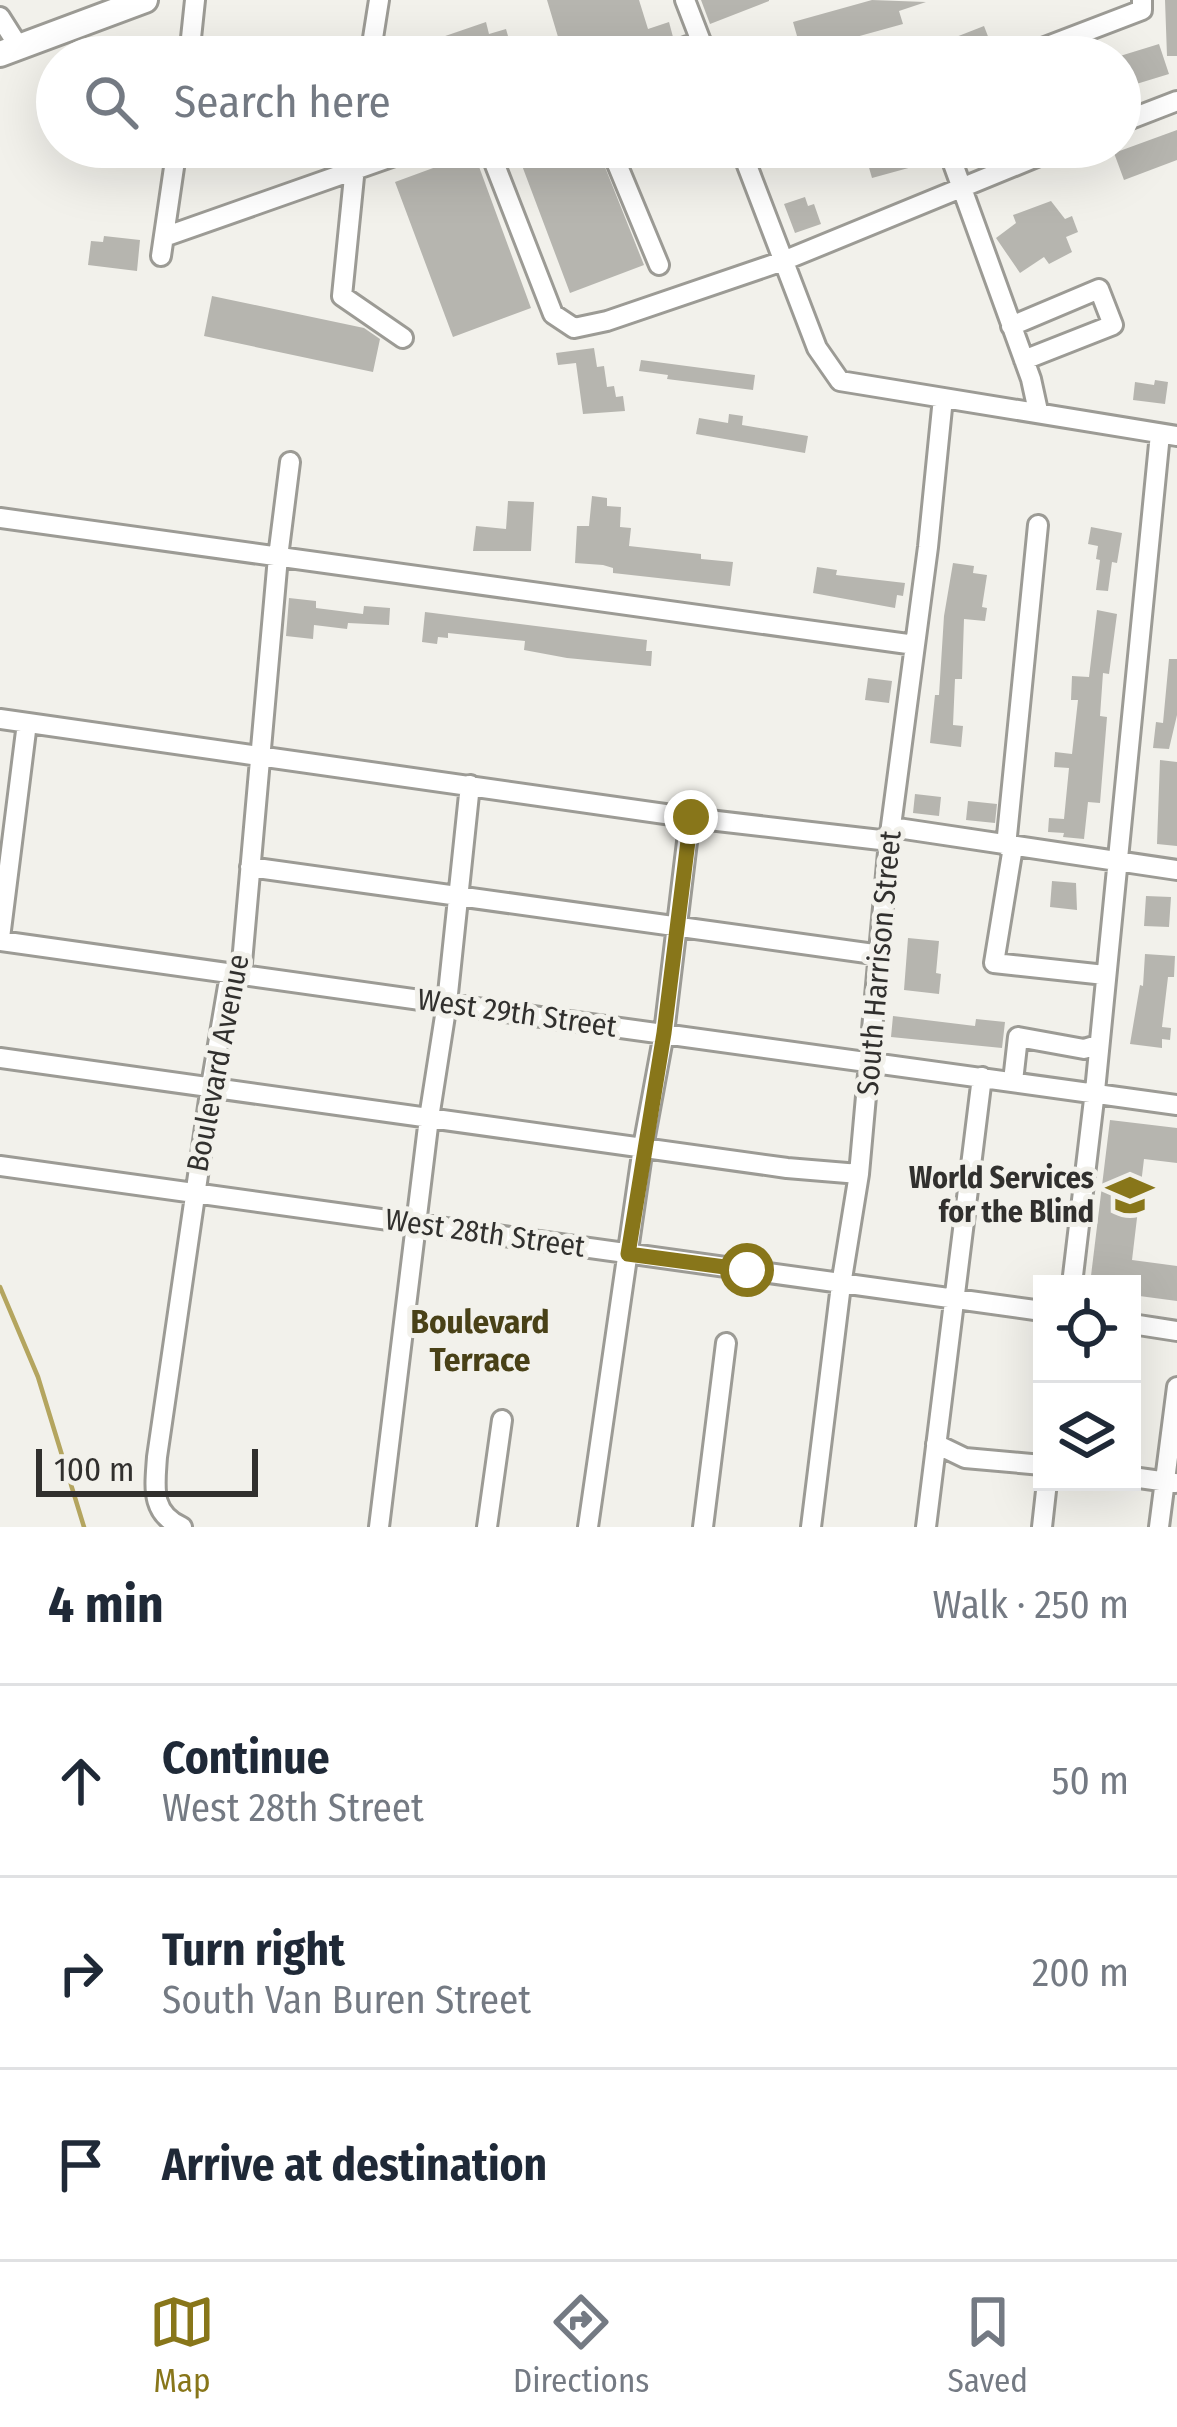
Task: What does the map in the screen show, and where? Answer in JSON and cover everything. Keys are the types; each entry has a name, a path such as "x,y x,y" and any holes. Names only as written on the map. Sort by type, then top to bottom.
{"main road":[{"path":"48,36 146,0"}],"street":[{"path":"191,36 195,0"},
{"path":"373,36 379,0"},
{"path":"685,0 699,36"},
{"path":"1073,36 1142,10 1142,0"},
{"path":"0,17 10,50"},
{"path":"1141,115 1177,101"},
{"path":"174,168 162,246 178,235 362,168"},
{"path":"354,168 342,296 403,338"},
{"path":"496,168 553,314 567,326 588,327 783,261 1013,168"},
{"path":"619,168 658,265"},
{"path":"748,168 817,348 840,381 1169,435 1073,1275"},
{"path":"955,168 1038,411"},
{"path":"1011,326 1099,289 1113,325 1024,360"},
{"name":"South Harrison Street","path":"811,1527 860,1174 890,834 943,398"},
{"name":"Boulevard Avenue","path":"173,1522 156,1501 158,1457 193,1192 228,986 241,974 290,462"},
{"path":"0,518 915,645"},
{"path":"1038,525 1010,847 994,963 1105,974"},
{"path":"0,719 691,817 1010,847 1177,870"},
{"path":"0,939 27,723"},
{"path":"379,1527 447,1003 470,785"},
{"path":"588,1527 664,1033 691,817"},
{"path":"250,867 881,955"},
{"name":"West 29th Street","path":"0,939 1177,1105"},
{"path":"1013,1081 1018,1037 1084,1049 1097,1045"},
{"path":"0,1058 860,1174"},
{"path":"926,1527 982,1078"},
{"name":"West 28th Street","path":"0,1166 1033,1310"},
{"path":"1141,1325 1177,1331"},
{"path":"703,1527 726,1343"},
{"path":"1160,1527 1171,1482 1177,1388"},
{"path":"487,1527 502,1420"},
{"path":"936,1444 965,1458 1033,1465"},
{"path":"1141,1478 1171,1482"},
{"path":"1042,1527 1047,1491"}],"building":[{"path":"547,0 639,0 648,29 669,22 673,36 558,36"},
{"path":"701,0 769,0 769,1 710,24"},
{"path":"872,0 926,2 899,11 903,24 860,36 797,36 793,22"},
{"path":"1165,0 1177,0 1177,56 1167,56"},
{"path":"486,22 489,34 506,29 508,36 445,36"},
{"path":"984,26 988,36 958,36"},
{"path":"1159,44 1169,74 1141,83 1141,50"},
{"path":"1177,130 1177,160 1124,180 1120,168 1141,168 1141,143"},
{"path":"433,168 480,168 531,308 453,337 395,182"},
{"path":"523,168 605,168 644,265 570,293"},
{"path":"869,168 908,168 872,178"},
{"path":"805,197 808,206 814,204 821,224 795,233 784,204"},
{"path":"1051,201 1065,219 1072,216 1078,232 1066,237 1072,252 1049,264 1044,257 1020,273 996,238 1016,223 1013,215"},
{"path":"104,236 140,240 137,271 88,265 91,241 103,242"},
{"path":"212,296 364,328 380,339 373,372 204,336"},
{"path":"594,348 597,367 604,366 607,387 614,386 616,397 623,396 625,411 583,414 576,363 558,365 556,353"},
{"path":"641,360 755,375 753,390 667,379 668,375 639,371"},
{"path":"1155,380 1168,382 1165,404 1133,400 1135,382 1154,385"},
{"path":"729,414 743,416 742,425 808,436 805,453 696,434 699,418 728,423"},
{"path":"592,496 607,498 607,506 621,507 620,527 631,528 629,546 733,562 730,586 613,573 613,568 603,565 575,563 577,526 589,526"},
{"path":"508,501 534,502 531,551 473,551 476,526 506,529"},
{"path":"1091,527 1122,533 1108,591 1096,590 1100,560 1096,559 1098,546 1088,544"},
{"path":"953,563 974,566 973,573 987,575 982,607 987,608 985,621 964,619 962,679 955,679 953,725 963,726 961,747 930,743"},
{"path":"817,567 837,570 836,575 905,583 903,596 897,595 895,608 813,593"},
{"path":"289,598 316,601 316,608 363,614 364,606 390,608 389,625 348,623 347,629 314,625 313,639 286,636"},
{"path":"1097,610 1117,614 1109,674 1103,673 1100,716 1107,717 1100,803 1088,802 1084,839 1063,837 1064,833 1048,832 1049,818 1064,819 1069,768 1054,767 1055,752 1072,754 1078,700 1071,700 1072,676 1089,677"},
{"path":"425,612 647,640 651,666 524,650 525,641 448,633 448,638 438,637 437,644 422,642"},
{"path":"1169,659 1177,659 1177,715 1169,749 1153,748 1156,722 1163,723"},
{"path":"868,678 892,681 889,703 865,700"},
{"path":"1160,760 1177,762 1177,846 1157,844"},
{"path":"915,794 941,797 939,816 913,813"},
{"path":"968,801 997,804 995,823 966,820"},
{"path":"1052,881 1076,883 1077,910 1050,907"},
{"path":"1146,896 1171,897 1169,927 1144,926"},
{"path":"908,938 939,941 939,994 904,990"},
{"path":"1145,954 1175,956 1162,1027 1171,1028 1170,1040 1162,1039 1162,1048 1130,1044"},
{"path":"893,1016 975,1026 976,1019 1005,1022 1002,1048 891,1037"},
{"path":"1110,1120 1177,1128 1177,1163 1144,1159 1132,1260 1177,1266 1177,1301 1141,1296 1141,1275 1091,1275"}],"waterway":[{"path":"0,1287 38,1377 84,1527"}],"place":[{"name":"World Services for the Blind","path":"1130,1195"}],"district":[{"name":"Boulevard Terrace","path":"480,1341"}],"route":[{"path":"691,817 664,1033 628,1254 747,1270"}]}
